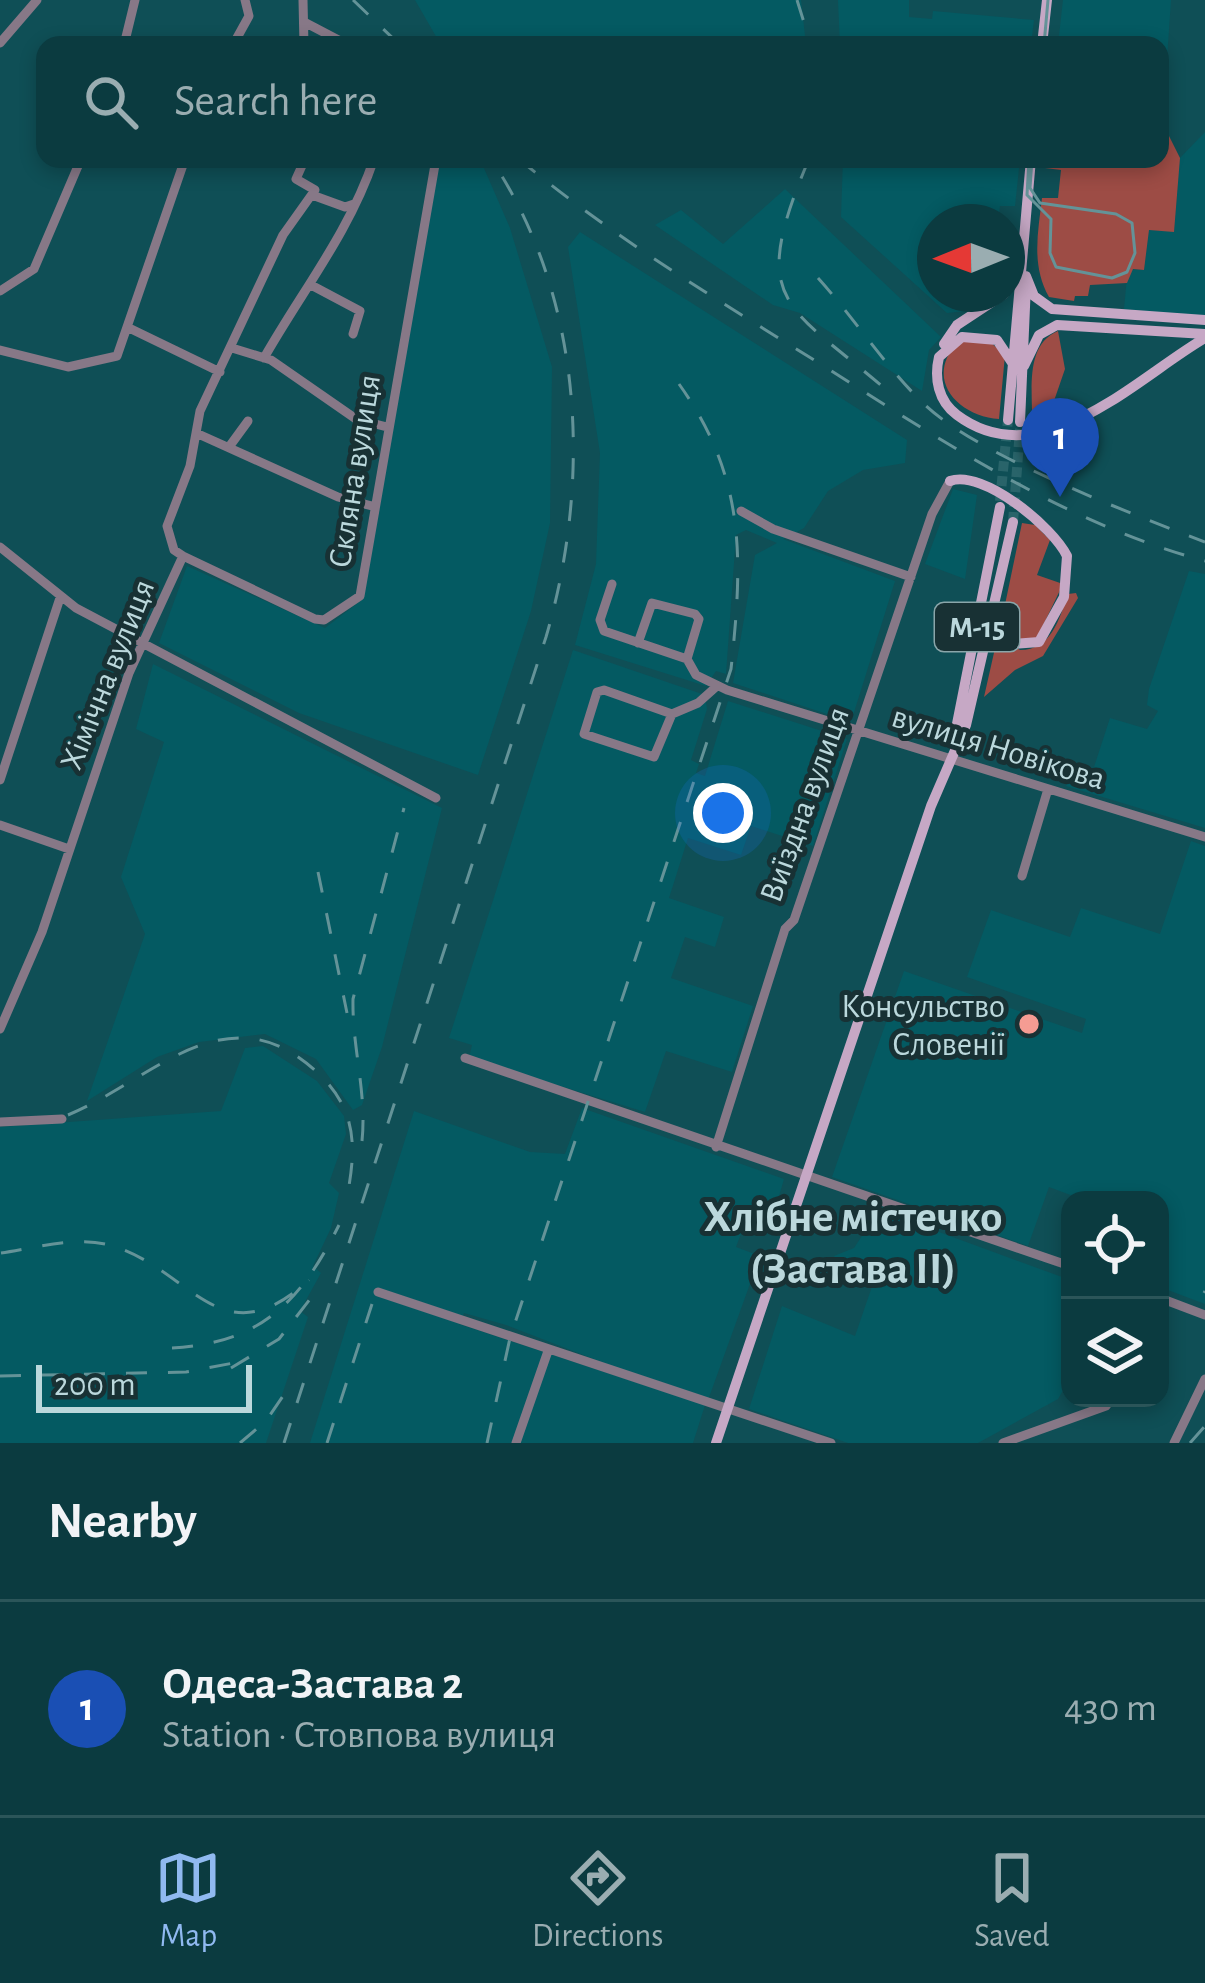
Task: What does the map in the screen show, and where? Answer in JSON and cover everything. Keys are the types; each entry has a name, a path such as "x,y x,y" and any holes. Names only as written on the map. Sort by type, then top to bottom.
{"main road":[{"path":"1043,36 1047,0"},
{"path":"1025,220 1030,168"},
{"path":"1025,281 1047,308 1205,320"},
{"path":"976,312 957,325 939,357 937,382 951,410 987,428 1030,434 1070,424 1205,336"},
{"path":"1014,421 1020,312"},
{"path":"1018,365 1039,335 1057,325 1205,336"},
{"path":"939,357 957,339 984,337 1002,343 1018,365"},
{"path":"950,481 970,479 1016,504 1067,556 1064,596 1039,642 1014,644 994,615"},
{"name":"М-15","path":"716,1443 950,752 1000,507"},
{"name":"М-15","path":"950,752 965,725 1013,522"}],"street":[{"path":"0,43 37,0"},
{"path":"126,36 135,0"},
{"path":"238,36 249,16 245,0"},
{"path":"303,0 305,36"},
{"path":"306,23 331,36"},
{"path":"0,291 34,269 77,168"},
{"path":"0,350 68,367 117,356 182,168"},
{"path":"301,168 296,179 315,190 312,195 345,207 355,204"},
{"path":"264,358 284,318 311,286 370,168"},
{"name":"Скляна вулиця","path":"183,556 324,620 360,596 434,168"},
{"name":"Хімічна вулиця","path":"0,1030 20,989 143,643 183,556 174,550 167,526 196,433 283,235 312,195"},
{"path":"311,286 360,311 352,334"},
{"path":"128,327 220,372"},
{"path":"232,348 264,358 356,419 387,427"},
{"path":"230,447 248,421"},
{"path":"196,433 338,497 372,506"},
{"name":"Виїздна вулиця","path":"716,1147 785,929 794,920 910,577 950,481"},
{"path":"741,511 910,577"},
{"path":"0,547 60,598 436,798"},
{"path":"612,584 601,626 687,659 696,675 714,689 672,714 658,754 650,758 584,734 597,692 604,690 672,714"},
{"path":"0,780 60,598"},
{"path":"638,643 652,603 695,614 699,620 687,659"},
{"name":"вулиця Новікова","path":"714,689 858,732 950,752 1048,789 1205,837"},
{"path":"1022,876 1048,789"},
{"path":"0,825 69,849"},
{"path":"464,1058 1061,1263"},
{"path":"0,1122 62,1119"},
{"path":"378,1292 830,1443"},
{"path":"1169,1302 1205,1315"},
{"path":"516,1443 548,1351"},
{"path":"1174,1443 1205,1379"},
{"path":"1003,1443 1103,1407"}],"shaded area":[{"path":"415,0 801,0 805,36 436,36"},
{"path":"838,0 909,0 909,17 932,19 933,11 1034,20 1032,36 840,36"},
{"path":"1063,0 1171,0 1169,36 1059,36"},
{"path":"1205,132 1205,317 1124,309 1127,277 1133,269 1144,270 1149,230 1174,231 1180,158"},
{"path":"1169,136 1180,158 1174,232 1149,230 1144,270 1133,269 1127,283 1090,285 1088,296 1075,296 1074,301 1049,297 1038,261 1042,198 1058,198 1061,170 1045,168 1169,168"},
{"path":"436,168 484,168 510,228 552,367 550,523 531,611 478,775 299,713 159,643 187,566 325,628 363,599"},
{"path":"843,168 1019,168 1015,204 917,204 917,286 841,217"},
{"path":"785,189 941,337 929,350 922,391 800,313 773,305 655,225 681,210 723,244"},
{"path":"580,232 907,440 905,463 863,470 828,491 804,528 783,539 895,581 851,722 733,683 755,555 777,543 746,530 736,535 726,674 716,671 706,686 575,645 596,564 600,453 568,247"},
{"path":"1058,331 1065,369 1046,424 1032,424 1035,358 1047,338"},
{"path":"958,342 990,342 1005,355 999,419 970,411 950,393 944,369"},
{"path":"953,489 977,495 965,579 925,564"},
{"path":"1022,523 1035,525 1050,540 1037,575 1063,584 1037,638 1021,640 1002,619"},
{"path":"1189,571 1205,574 1205,828 1066,786 1071,772 1094,767 1110,718 1147,729 1158,711 1147,705 1149,689"},
{"path":"1076,593 1078,598 1043,656 1015,670 984,697 998,635 1020,650 1039,645 1052,632 1068,594"},
{"path":"573,650 705,695 707,709 691,760 699,764 696,773 705,776 728,701 847,739 813,846 751,826 741,855 688,838 669,898 724,917 715,947 685,937 671,978 753,1006 732,1072 666,1051 645,1112 469,1058 472,1045 449,1038"},
{"path":"153,664 442,808 382,1047 362,1105 353,1110 316,1059 265,1034 199,1042 157,1057 87,1101 145,934 121,877 164,742 136,729"},
{"path":"1191,841 1205,846 1205,1304 1169,1290 1169,1191 1061,1191 1049,1187 1028,1246 832,1177 904,971 1082,1033 1086,1019 967,977 991,910 1070,937 1081,908 1160,934"},
{"path":"263,1046 317,1081 344,1116 346,1134 329,1183 339,1193 331,1228 313,1266 321,1273 300,1311 308,1317 266,1443 0,1443 0,1127 221,1111 245,1048"},
{"path":"582,1108 784,1179 775,1210 752,1204 736,1247 760,1256 707,1403 506,1325 464,1313 459,1324 705,1405 693,1443 310,1443 414,1111 530,1152 565,1154"},
{"path":"879,1210 1061,1277 1058,1399 978,1443 848,1443 749,1409 782,1306 855,1336 876,1275 838,1263 834,1256 854,1248"}],"tunnel":[{"path":"1000,501 1008,420"},
{"path":"1013,522 1020,429"}],"tram line":[{"path":"1045,36 1048,0"},
{"path":"1028,168 1027,195 1051,219 1050,253 1056,267 1112,278 1127,272 1135,253 1132,223 1116,214 1040,203 1030,188 1031,168"}],"railway":[{"path":"353,0 391,36"},
{"path":"797,0 808,36"},
{"path":"284,1443 546,637 561,577 570,516 571,391 545,270 522,213 496,168"},
{"path":"530,168 671,270 964,454 1105,526 1205,561"},
{"path":"805,168 781,244 780,273 787,297 824,339 890,393"},
{"path":"818,278 911,391 950,424 1058,482 1205,542"},
{"path":"487,1443 510,1338 731,669 737,591 735,520 717,453 679,384"},
{"path":"362,1141 353,999 404,808"},
{"path":"318,872 347,1013"},
{"path":"68,1115 191,1049 222,1040 253,1039 286,1049 332,1088 348,1118 352,1166 346,1202"},
{"path":"172,1348 231,1337 275,1313 310,1276 339,1225"},
{"path":"1,1253 71,1242 113,1246 229,1311 252,1312 279,1303 309,1280"},
{"path":"231,1368 279,1339 314,1294"},
{"path":"327,1443 372,1304"},
{"path":"0,1376 186,1372 244,1361"},
{"path":"240,1443 266,1421 287,1390"},
{"path":"1190,1443 1205,1426"}],"place":[{"name":"Одеса-Застава 2","path":"1060,497"},
{"name":"Консульство Словенії","path":"1029,1024"}],"district":[{"name":"Хлібне містечко (Застава ІІ)","path":"853,1241"}]}
